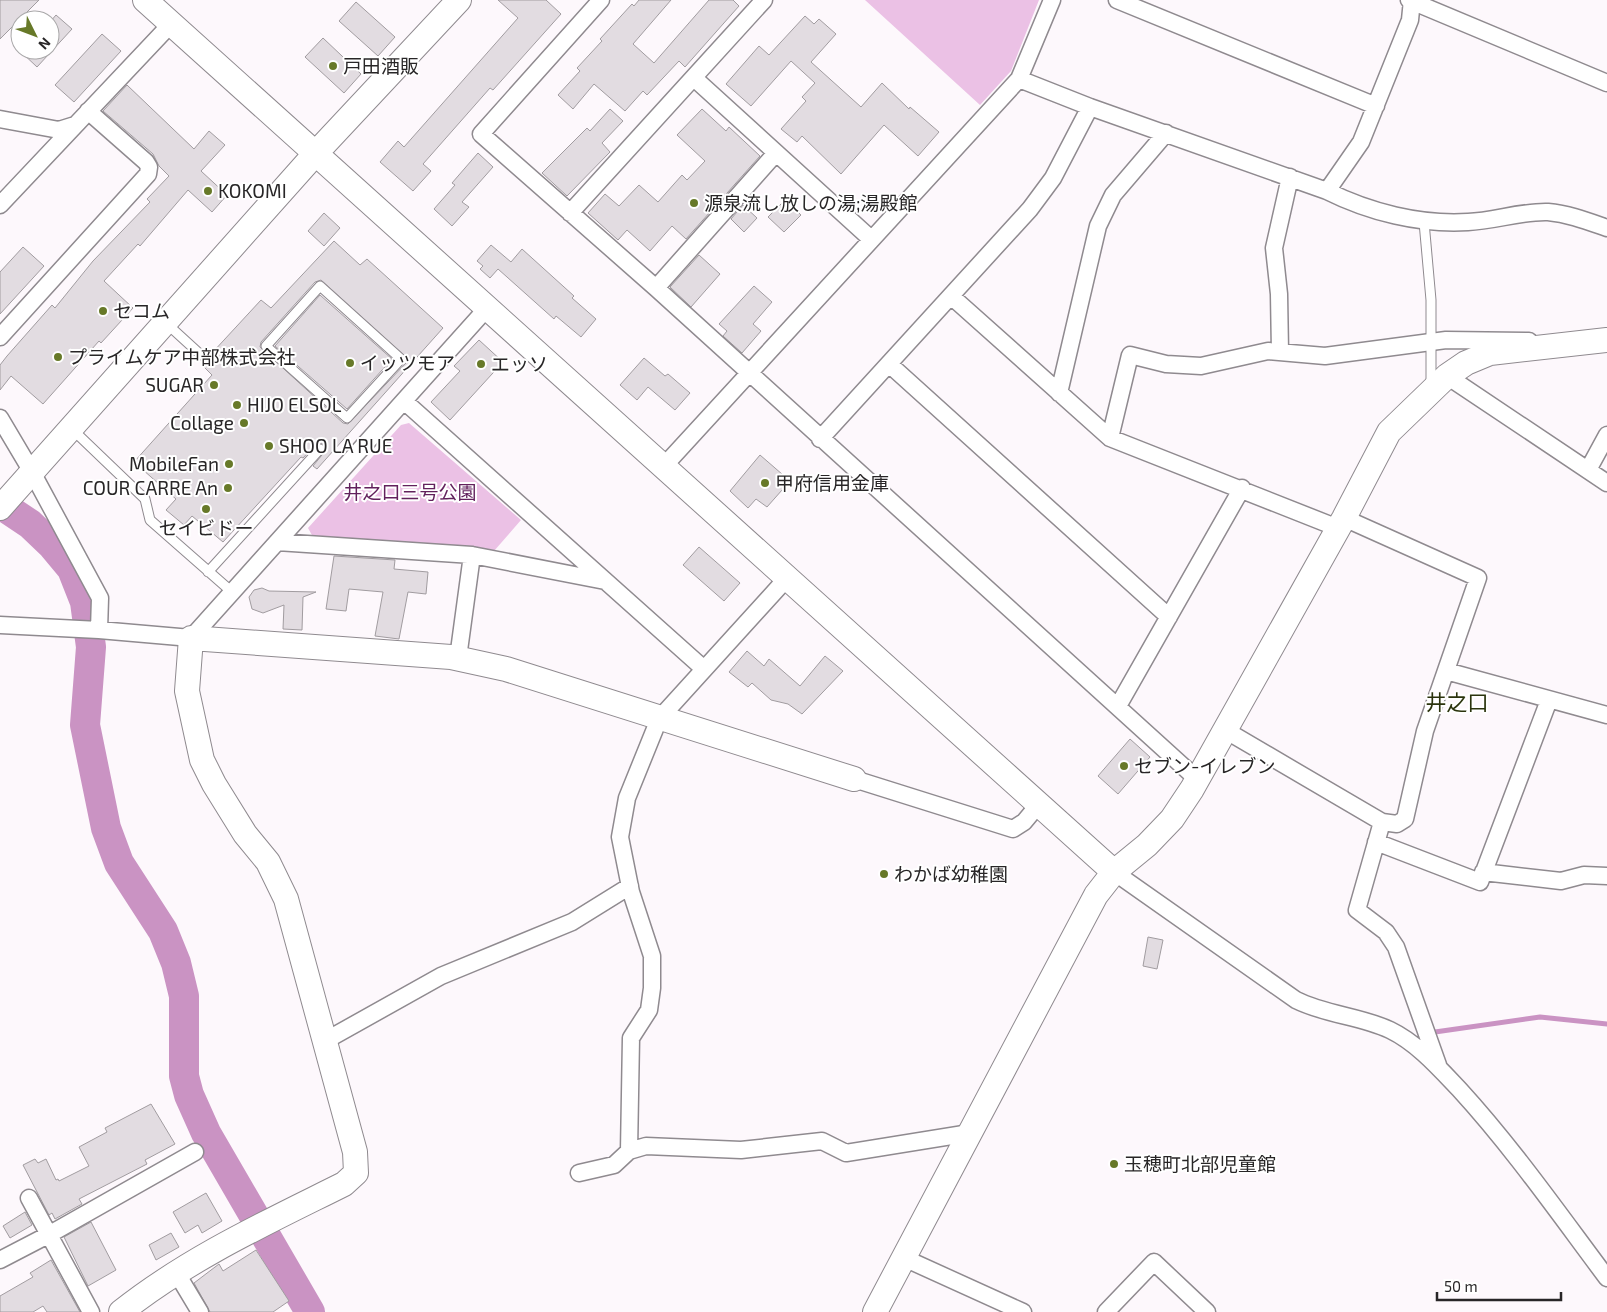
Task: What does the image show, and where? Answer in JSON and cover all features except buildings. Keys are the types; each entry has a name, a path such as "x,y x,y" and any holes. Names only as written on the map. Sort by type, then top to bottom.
{"street":[{"path":"145,0 170,25 488,307 1114,872 1296,1000 1316,1010 1390,1030 1416,1047 1439,1067 1508,1146 1607,1278"},
{"path":"6,502 315,154 459,0"},
{"path":"601,0 481,134 656,288 820,439 1198,779"},
{"path":"570,213 764,0"},
{"path":"664,466 748,372 1019,79 1052,0"},
{"path":"1117,0 1376,106"},
{"path":"1327,190 1361,142 1410,20 1411,0 1607,82"},
{"path":"0,205 170,25"},
{"path":"694,78 871,239"},
{"path":"1019,79 1090,108 1327,190 1345,200 1424,222 1468,222 1546,212 1575,216 1607,228"},
{"path":"820,439 1030,209 1053,178 1090,108"},
{"path":"0,337 148,174 149,167 146,162 88,111"},
{"path":"0,119 59,130 75,125"},
{"path":"1059,393 1098,226 1112,195 1166,133"},
{"path":"656,288 776,153"},
{"path":"1280,352 1280,303 1274,248 1290,177"},
{"path":"951,296 1110,438 1341,523 1478,578 1425,731 1405,819 1397,824 1382,822 1225,730"},
{"path":"121,1312 176,1272 231,1241 344,1184 356,1173 354,1152 286,899 278,878 219,793 202,760 187,691 190,638 488,307"},
{"path":"1110,438 1130,355 1166,364 1202,366 1268,351 1325,356 1431,341 1511,339 1532,341 1543,345"},
{"path":"875,1312 1096,895 1114,872 1147,845 1172,819 1198,779 1341,523 1389,432 1439,384 1466,363 1490,353 1543,345 1607,340"},
{"path":"889,364 1169,617"},
{"path":"1439,384 1588,470 1607,483"},
{"path":"404,401 704,670"},
{"path":"0,418 32,472 100,598 98,630"},
{"path":"1588,470 1607,435"},
{"path":"1118,706 1242,488"},
{"path":"277,542 472,555 605,581"},
{"path":"458,658 472,555"},
{"path":"629,1151 631,1038 649,1010 652,988 652,956 630,886 620,837 627,798 659,719 787,578"},
{"path":"0,625 98,630 458,658 506,670 1013,828 1024,822 1039,804"},
{"path":"1446,672 1607,715"},
{"path":"1376,842 1480,882 1550,700"},
{"path":"1382,822 1357,910 1386,932 1396,947 1439,1067"},
{"path":"1483,872 1561,881 1584,875 1607,876"},
{"path":"324,1042 441,976 572,922 630,886"},
{"path":"579,1173 614,1165 629,1151 646,1146 741,1150 822,1141 846,1153 970,1133"},
{"path":"0,1260 195,1152"},
{"path":"29,1198 91,1312"},
{"path":"904,1258 1023,1312"},
{"path":"1106,1312 1154,1262 1207,1312"},
{"path":"176,1272 200,1312"}],"lane":[{"path":"1424,222 1431,341 1439,384"},
{"path":"320,286 401,360 348,418 266,346 320,286"},
{"path":"166,323 201,355"},
{"path":"72,428 145,498 150,520 232,592"},
{"path":"208,572 320,449"}],"green space":[{"path":"865,0 1039,0 1011,71 980,105"},
{"name":"井之口三号公園","path":"409,423 521,520 494,551 313,537 308,528 401,425"}],"waterway":[{"path":"0,504 30,524 52,545 72,569 85,602 91,647 85,725 106,828 119,863 163,931 176,963 184,996 184,1076 189,1095 206,1133 310,1312"},
{"path":"1413,1041 1435,1032 1540,1017 1607,1024"}],"place":[{"name":"戸田酒販","path":"333,66"},
{"name":"KOKOMI","path":"208,191"},
{"name":"源泉流し放しの湯;湯殿館","path":"694,203"},
{"name":"セコム","path":"103,311"},
{"name":"プライムケア中部株式会社","path":"58,357"},
{"name":"イッツモア","path":"350,363"},
{"name":"エッソ","path":"481,364"},
{"name":"SUGAR","path":"214,385"},
{"name":"HIJO ELSOL","path":"237,405"},
{"name":"Collage","path":"244,423"},
{"name":"SHOO LA RUE","path":"269,446"},
{"name":"MobileFan","path":"229,464"},
{"name":"甲府信用金庫","path":"765,483"},
{"name":"COUR CARRE An","path":"228,488"},
{"name":"セイビドー","path":"206,509"},
{"name":"セブン-イレブン","path":"1124,766"},
{"name":"わかば幼稚園","path":"884,874"},
{"name":"玉穂町北部児童館","path":"1114,1164"}],"district":[{"name":"井之口","path":"1457,703"}]}
